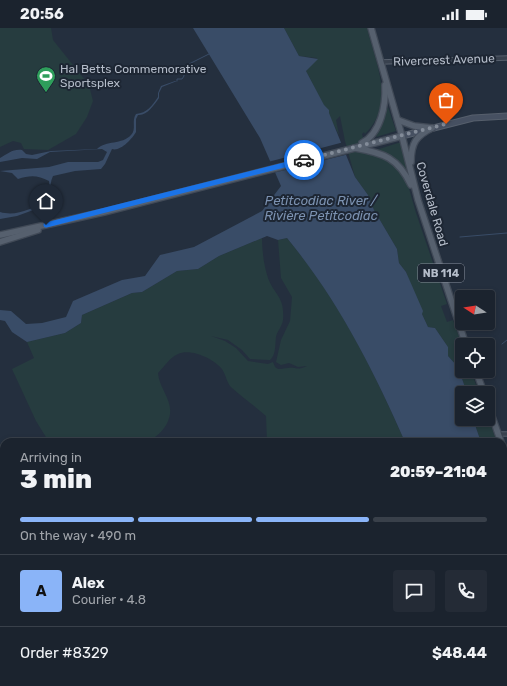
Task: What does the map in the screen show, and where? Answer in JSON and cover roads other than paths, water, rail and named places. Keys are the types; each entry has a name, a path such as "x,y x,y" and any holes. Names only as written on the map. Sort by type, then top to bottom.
{"main road":[{"name":"NB 114","path":"371,28 402,136"},
{"path":"367,142 373,135 385,104 385,75"},
{"path":"0,235 76,218 351,148 367,142 402,136 473,118 507,116"},
{"path":"398,120 414,126 432,128"},
{"path":"411,170 411,153 417,137 432,128"},
{"name":"Coverdale Road","path":"402,136 416,194 440,271 464,338"},
{"path":"351,148 369,150 382,154 397,163 404,172 416,194"},
{"path":"0,242 76,218"},
{"path":"495,425 500,438"}],"street":[{"name":"Rivercrest Avenue","path":"381,62 507,58"},
{"path":"498,434 507,434"}],"water":[{"name":"Petitcodiac River / Rivière Petitcodiac","path":"193,28 284,28 299,56 318,59 306,71 324,105 329,110 355,177 368,195 374,210 397,249 399,263 406,272 423,311 422,314 428,327 435,328 448,347 448,356 455,364 455,378 462,378 465,386 455,386 455,426 475,426 480,438 403,438 380,388 353,336 322,286 287,238 278,240 267,236 219,256 198,269 177,271 142,292 132,293 82,315 81,323 65,333 27,342 12,332 5,321 0,320 0,310 11,311 26,324 42,323 66,317 73,301 122,280 145,276 160,255 194,247 262,211 281,186 260,138"},
{"path":"177,81 162,87 159,93 159,98 153,107 144,114 138,115 136,119 136,132 134,135 119,149 112,149 101,169 75,171 53,176 50,196 49,181 34,176 18,179 12,173 0,171 49,167 68,162 98,162 103,160 107,152 102,149 50,152 37,159 22,158 0,162 0,158 15,150 22,150 26,154 32,155 51,151 97,149 105,144 123,140 133,133 136,114 146,111 158,97 158,93 161,86"},
{"path":"50,196 47,205 17,216 0,219 0,212 18,213 47,202"}],"waterway":[{"path":"177,81 177,79 182,79 184,76 183,69 185,66 209,54"},
{"path":"460,237 507,233"},
{"path":"502,344 507,340"}],"place":[{"name":"Hal Betts Commemorative Sportsplex","path":"46,93"}]}
